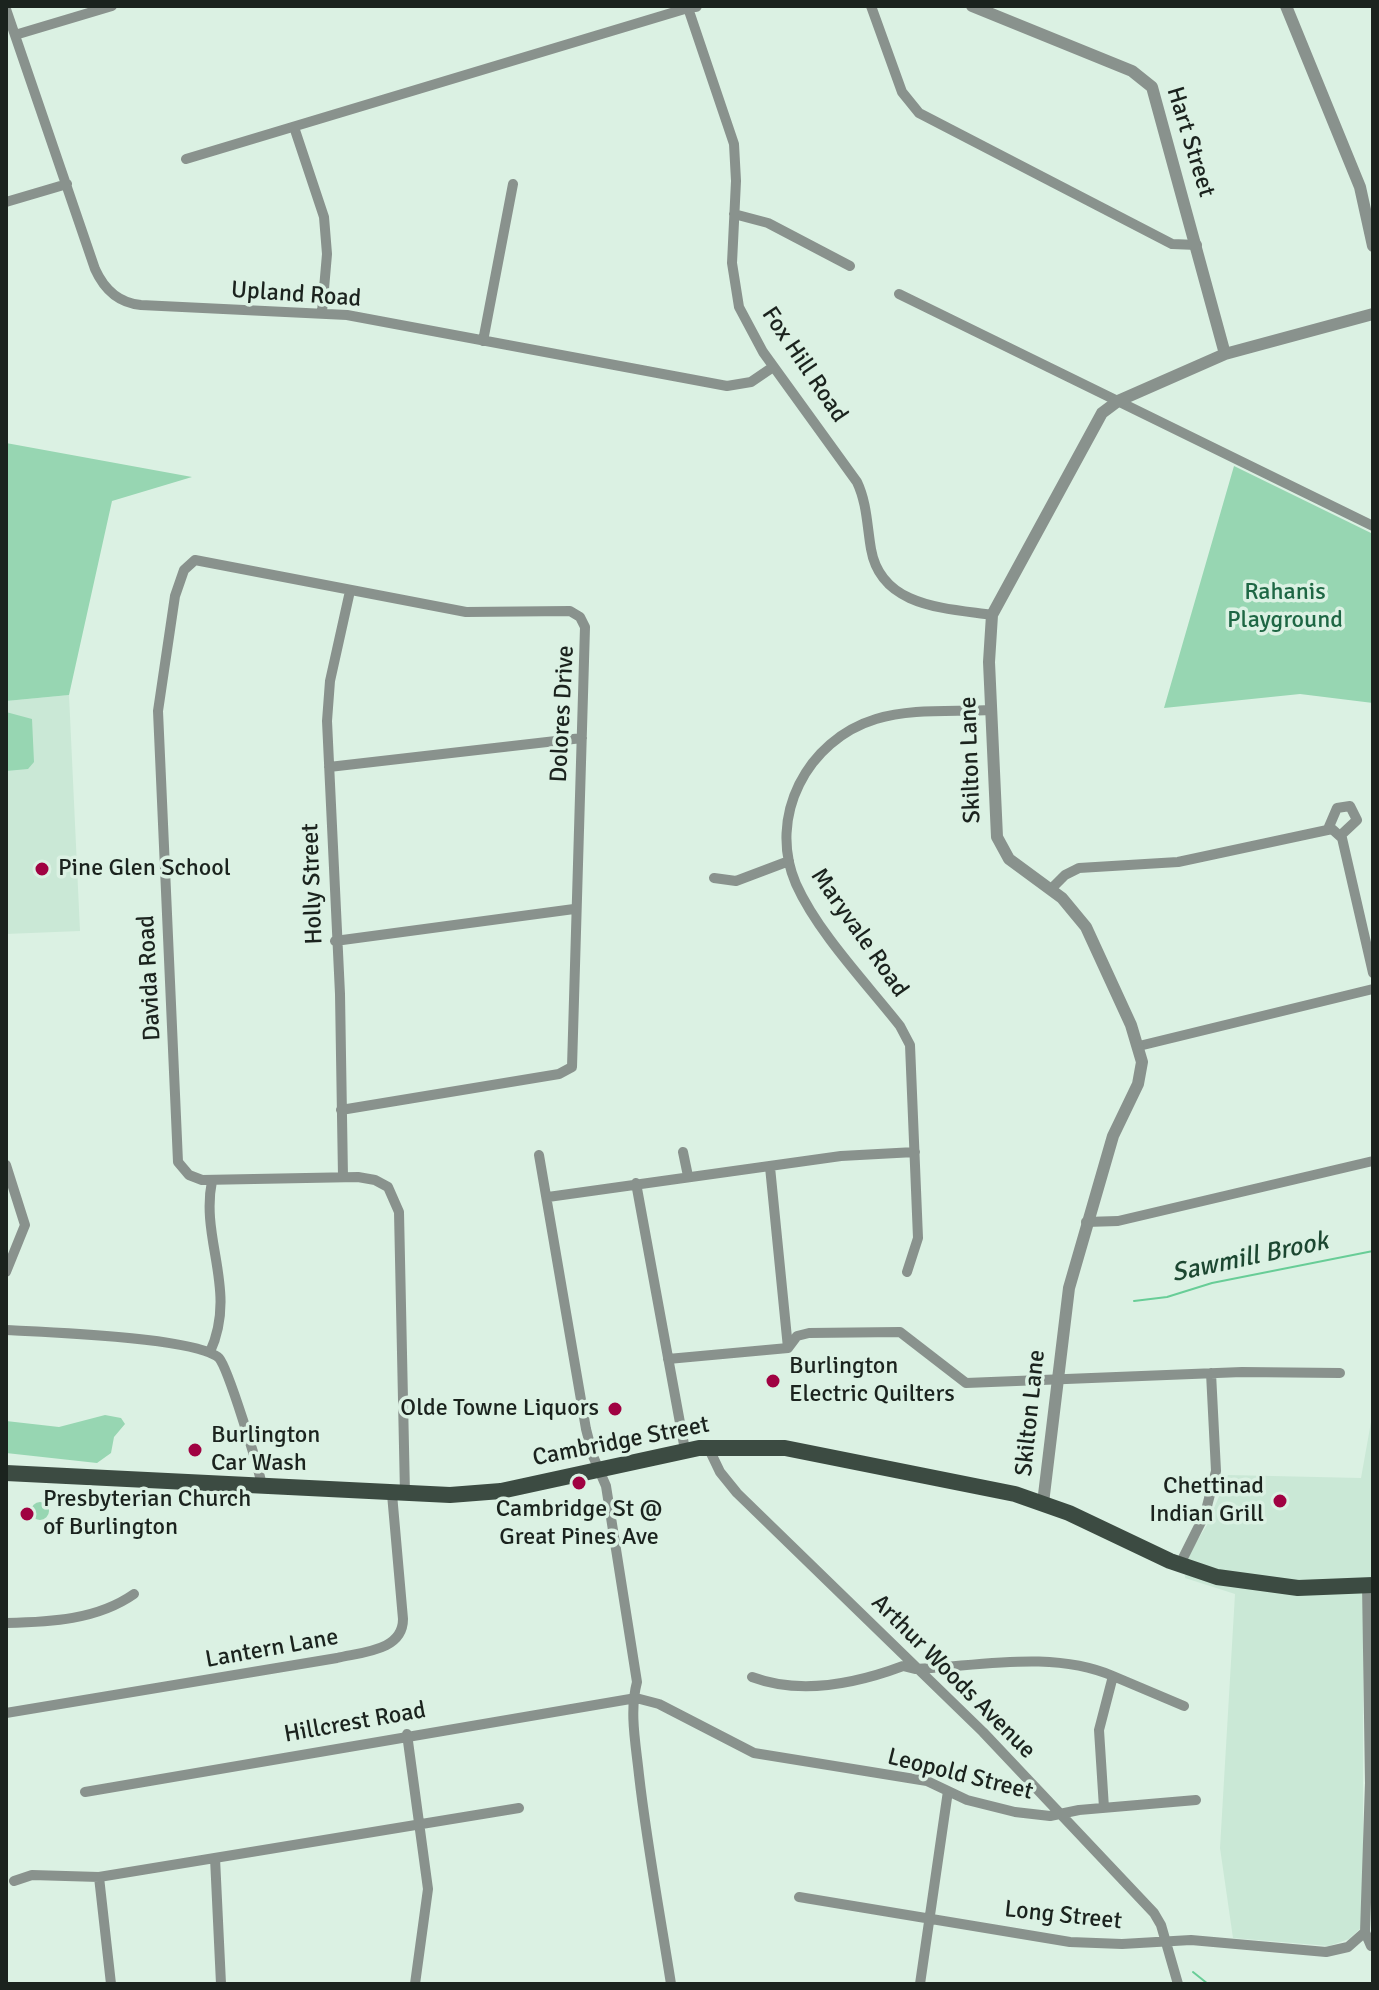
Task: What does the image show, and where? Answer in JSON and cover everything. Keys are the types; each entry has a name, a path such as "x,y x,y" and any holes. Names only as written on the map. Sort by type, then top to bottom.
{"main road":[{"name":"Cambridge Street","path":"6,1473 399,1494 486,1493 685,1450 708,1447 794,1449 1006,1492 1043,1503 1180,1564 1217,1577 1266,1586 1316,1588 1371,1583"}],"street":[{"path":"11,32 112,6"},
{"path":"871,6 904,96 919,113 1172,244 1197,245"},
{"name":"Hart Street","path":"972,6 1137,73 1149,83 1159,101 1225,354"},
{"path":"1286,6 1360,187 1373,246"},
{"path":"186,159 691,7"},
{"name":"Fox Hill Road","path":"691,7 734,144 732,263 737,298 748,328 857,482 866,509 872,552 884,582 911,600 992,615"},
{"name":"Upland Road","path":"6,9 11,32 99,277 121,300 141,305 322,312 727,386 751,382 773,367"},
{"path":"294,127 326,227 322,312"},
{"path":"6,202 67,184"},
{"path":"483,341 513,184"},
{"path":"734,214 768,223 850,266"},
{"path":"899,294 1373,526"},
{"name":"Skilton Lane","path":"1043,1503 1067,1299 1086,1222 1113,1136 1139,1080 1139,1046 1090,934 1073,909 1009,859 997,837 991,710 992,615 1105,409 1225,354 1373,314"},
{"name":"Dolores Drive","path":"189,564 200,559 466,612 565,610 578,615 587,633 574,909 574,1056 571,1068 544,1077 341,1110"},
{"name":"Davida Road","path":"189,564 181,576 166,647 159,692 158,746 177,1156 179,1166 189,1175 212,1181"},
{"name":"Holly Street","path":"343,1177 329,767 330,681 350,591"},
{"name":"Maryvale Road","path":"907,1272 918,1240 913,1063 906,1035 806,901 789,861 786,836 791,802 807,770 831,743 852,729 886,716 991,710"},
{"path":"329,767 582,738"},
{"path":"1328,829 1337,808 1350,806 1357,820 1341,835"},
{"path":"1051,889 1065,875 1079,868 1178,862 1328,829 1341,835"},
{"path":"1341,835 1373,973"},
{"path":"714,878 736,881 789,861"},
{"path":"335,941 574,909"},
{"path":"1139,1046 1373,989"},
{"path":"683,1152 688,1176"},
{"path":"548,1197 852,1155 915,1152"},
{"path":"539,1155 586,1429 606,1486 637,1682 633,1698 647,1842 671,1984"},
{"path":"1086,1222 1118,1221 1373,1161"},
{"path":"6,1165 25,1225 6,1272"},
{"path":"770,1167 788,1348"},
{"path":"210,1352 222,1297 209,1203 212,1181 343,1177"},
{"name":"Lantern Lane","path":"6,1713 322,1660 391,1643 403,1627 399,1494 398,1208 393,1193 382,1182 343,1177"},
{"path":"636,1183 685,1450"},
{"path":"6,1330 180,1342 210,1352 219,1358 229,1375 262,1486"},
{"path":"668,1359 788,1348 797,1336 809,1333 900,1332 966,1383 1211,1373 1340,1373"},
{"path":"1180,1564 1205,1514 1216,1471 1211,1373"},
{"path":"1034,1380 1054,1396"},
{"name":"Arthur Woods Avenue","path":"708,1447 720,1472 737,1493 983,1732 1154,1913 1178,1984"},
{"path":"1371,1583 1370,1783 1365,1932 1371,1946"},
{"path":"6,1623 88,1615 118,1605 134,1594"},
{"path":"752,1677 771,1684 801,1688 903,1666 915,1669 1070,1662 1113,1676 1184,1706"},
{"path":"1104,1808 1099,1730 1113,1676"},
{"name":"Hillcrest Road","path":"85,1792 407,1734 633,1698"},
{"name":"Leopold Street","path":"633,1698 659,1704 754,1753 927,1781 999,1808 1060,1815 1196,1800"},
{"path":"407,1734 428,1900 415,1984"},
{"path":"920,1984 948,1791"},
{"path":"14,1881 32,1875 99,1877 519,1808"},
{"path":"215,1858 221,1984"},
{"path":"99,1877 111,1984"},
{"name":"Long Street","path":"799,1897 1083,1943 1163,1940 1311,1953 1348,1947 1365,1932"}],"shaded area":[{"name":"Pine Glen School","path":"69,695 80,931 6,934 6,701"},
{"path":"1373,1411 1373,1639 1363,1641 1363,1926 1349,1939 1329,1946 1233,1938 1220,1848 1235,1594 1185,1578 1187,1557 1207,1525 1228,1475 1361,1478"}],"green space":[{"path":"6,443 192,477 112,501 69,695 6,701"},
{"name":"Rahanis Playground","path":"1234,466 1373,534 1373,703 1300,694 1164,708"},
{"path":"6,712 32,719 34,762 28,769 6,771"},
{"path":"105,1415 121,1418 125,1424 114,1437 111,1453 97,1463 6,1453 6,1421 59,1427"},
{"path":"40,1502 49,1511 40,1520 31,1511"}],"waterway":[{"name":"Sawmill Brook","path":"1134,1301 1167,1297 1212,1283 1373,1251"},
{"path":"1193,1972 1208,1984"}],"place":[{"name":"Pine Glen School","path":"42,869"},
{"name":"Burlington Electric Quilters","path":"773,1381"},
{"name":"Olde Towne Liquors","path":"615,1409"},
{"name":"Burlington Car Wash","path":"195,1450"},
{"name":"Cambridge St @ Great Pines Ave","path":"579,1483"},
{"name":"Chettinad Indian Grill","path":"1280,1501"},
{"name":"Presbyterian Church of Burlington","path":"27,1514"}]}
